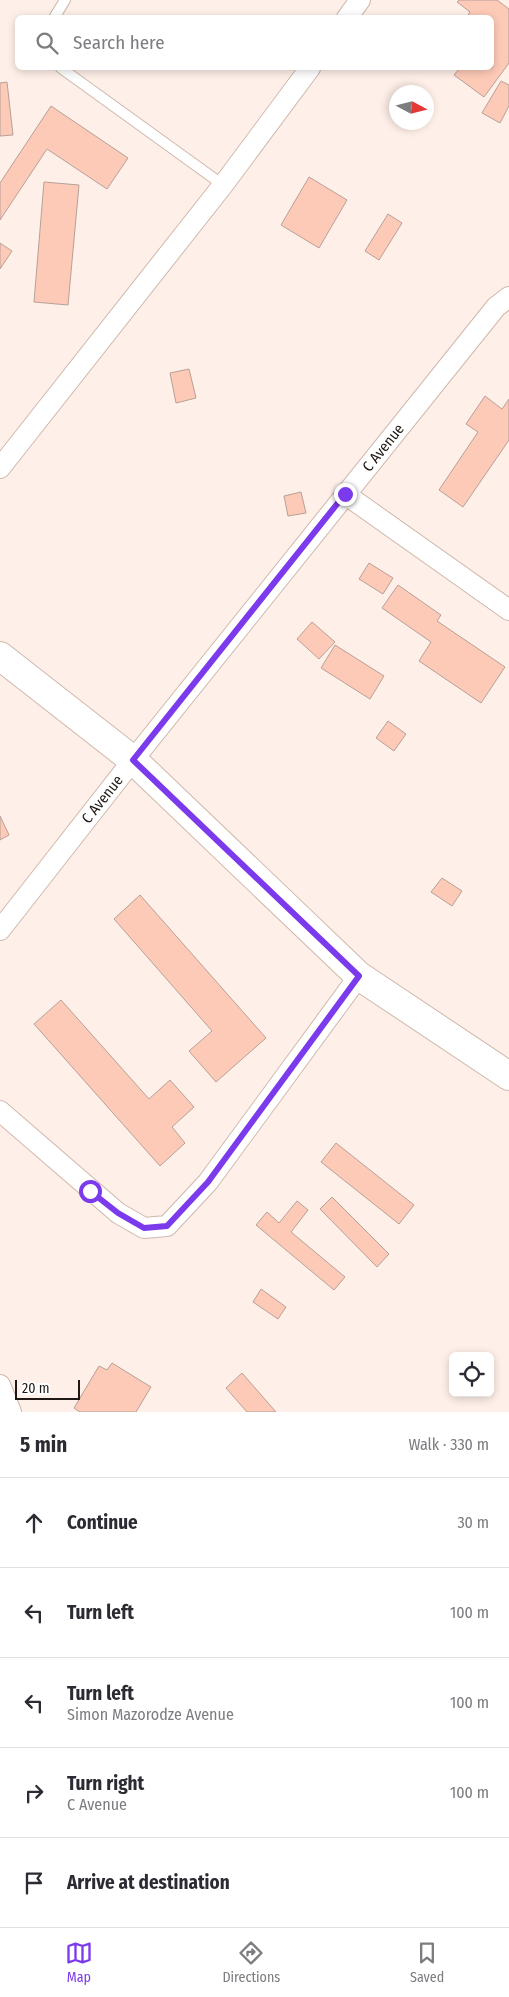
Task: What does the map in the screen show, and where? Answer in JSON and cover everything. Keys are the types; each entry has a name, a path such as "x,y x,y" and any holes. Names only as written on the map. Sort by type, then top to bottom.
{"main road":[{"path":"0,656 133,760 359,976 509,1076"}],"street":[{"path":"349,15 360,0"},
{"path":"0,468 223,185 309,70"},
{"name":"C Avenue","path":"0,930 345,494 496,307 509,297"},
{"path":"345,494 509,610"},
{"path":"0,1111 118,1213 144,1228 167,1226 208,1182 359,976"},
{"path":"0,1385 11,1412"}],"lane":[{"path":"56,15 65,0"},
{"path":"64,70 223,185"}],"building":[{"path":"459,0 497,0 509,9 509,63 484,97 454,75 458,70 494,70 494,15 468,15 470,12 457,2"},
{"path":"501,81 509,85 509,106 500,123 482,113"},
{"path":"7,82 13,135 0,136 0,83"},
{"path":"51,106 128,158 107,189 47,149 0,220 0,183"},
{"path":"309,177 347,200 319,248 281,225"},
{"path":"44,182 79,185 68,305 34,302"},
{"path":"388,214 402,223 379,260 365,251"},
{"path":"0,243 12,251 0,269"},
{"path":"189,369 196,398 176,403 170,373"},
{"path":"485,396 502,409 509,399 509,440 463,507 439,490 478,432 466,424"},
{"path":"301,492 306,513 288,516 284,496"},
{"path":"369,563 393,578 383,594 359,579"},
{"path":"398,585 441,615 437,621 505,667 481,703 419,661 431,642 382,608"},
{"path":"312,622 335,642 319,659 297,639"},
{"path":"335,645 384,676 370,699 321,668"},
{"path":"388,721 406,734 394,751 376,738"},
{"path":"0,816 9,835 0,840"},
{"path":"442,878 462,891 452,906 431,892"},
{"path":"140,895 266,1038 216,1082 189,1051 212,1031 114,919"},
{"path":"61,1000 149,1099 170,1080 194,1107 172,1127 185,1143 160,1166 34,1024"},
{"path":"336,1143 414,1205 399,1224 321,1162"},
{"path":"332,1197 389,1254 377,1267 320,1209"},
{"path":"297,1201 308,1210 291,1232 345,1277 334,1290 256,1225 267,1212 279,1223"},
{"path":"261,1289 286,1307 278,1319 253,1302"},
{"path":"112,1363 151,1387 136,1412 80,1412 74,1408 99,1366 107,1370"},
{"path":"242,1373 276,1412 247,1412 226,1388"}],"route":[{"path":"90,1191 118,1213 144,1228 167,1226 208,1182 359,976 133,760 345,494"}]}
